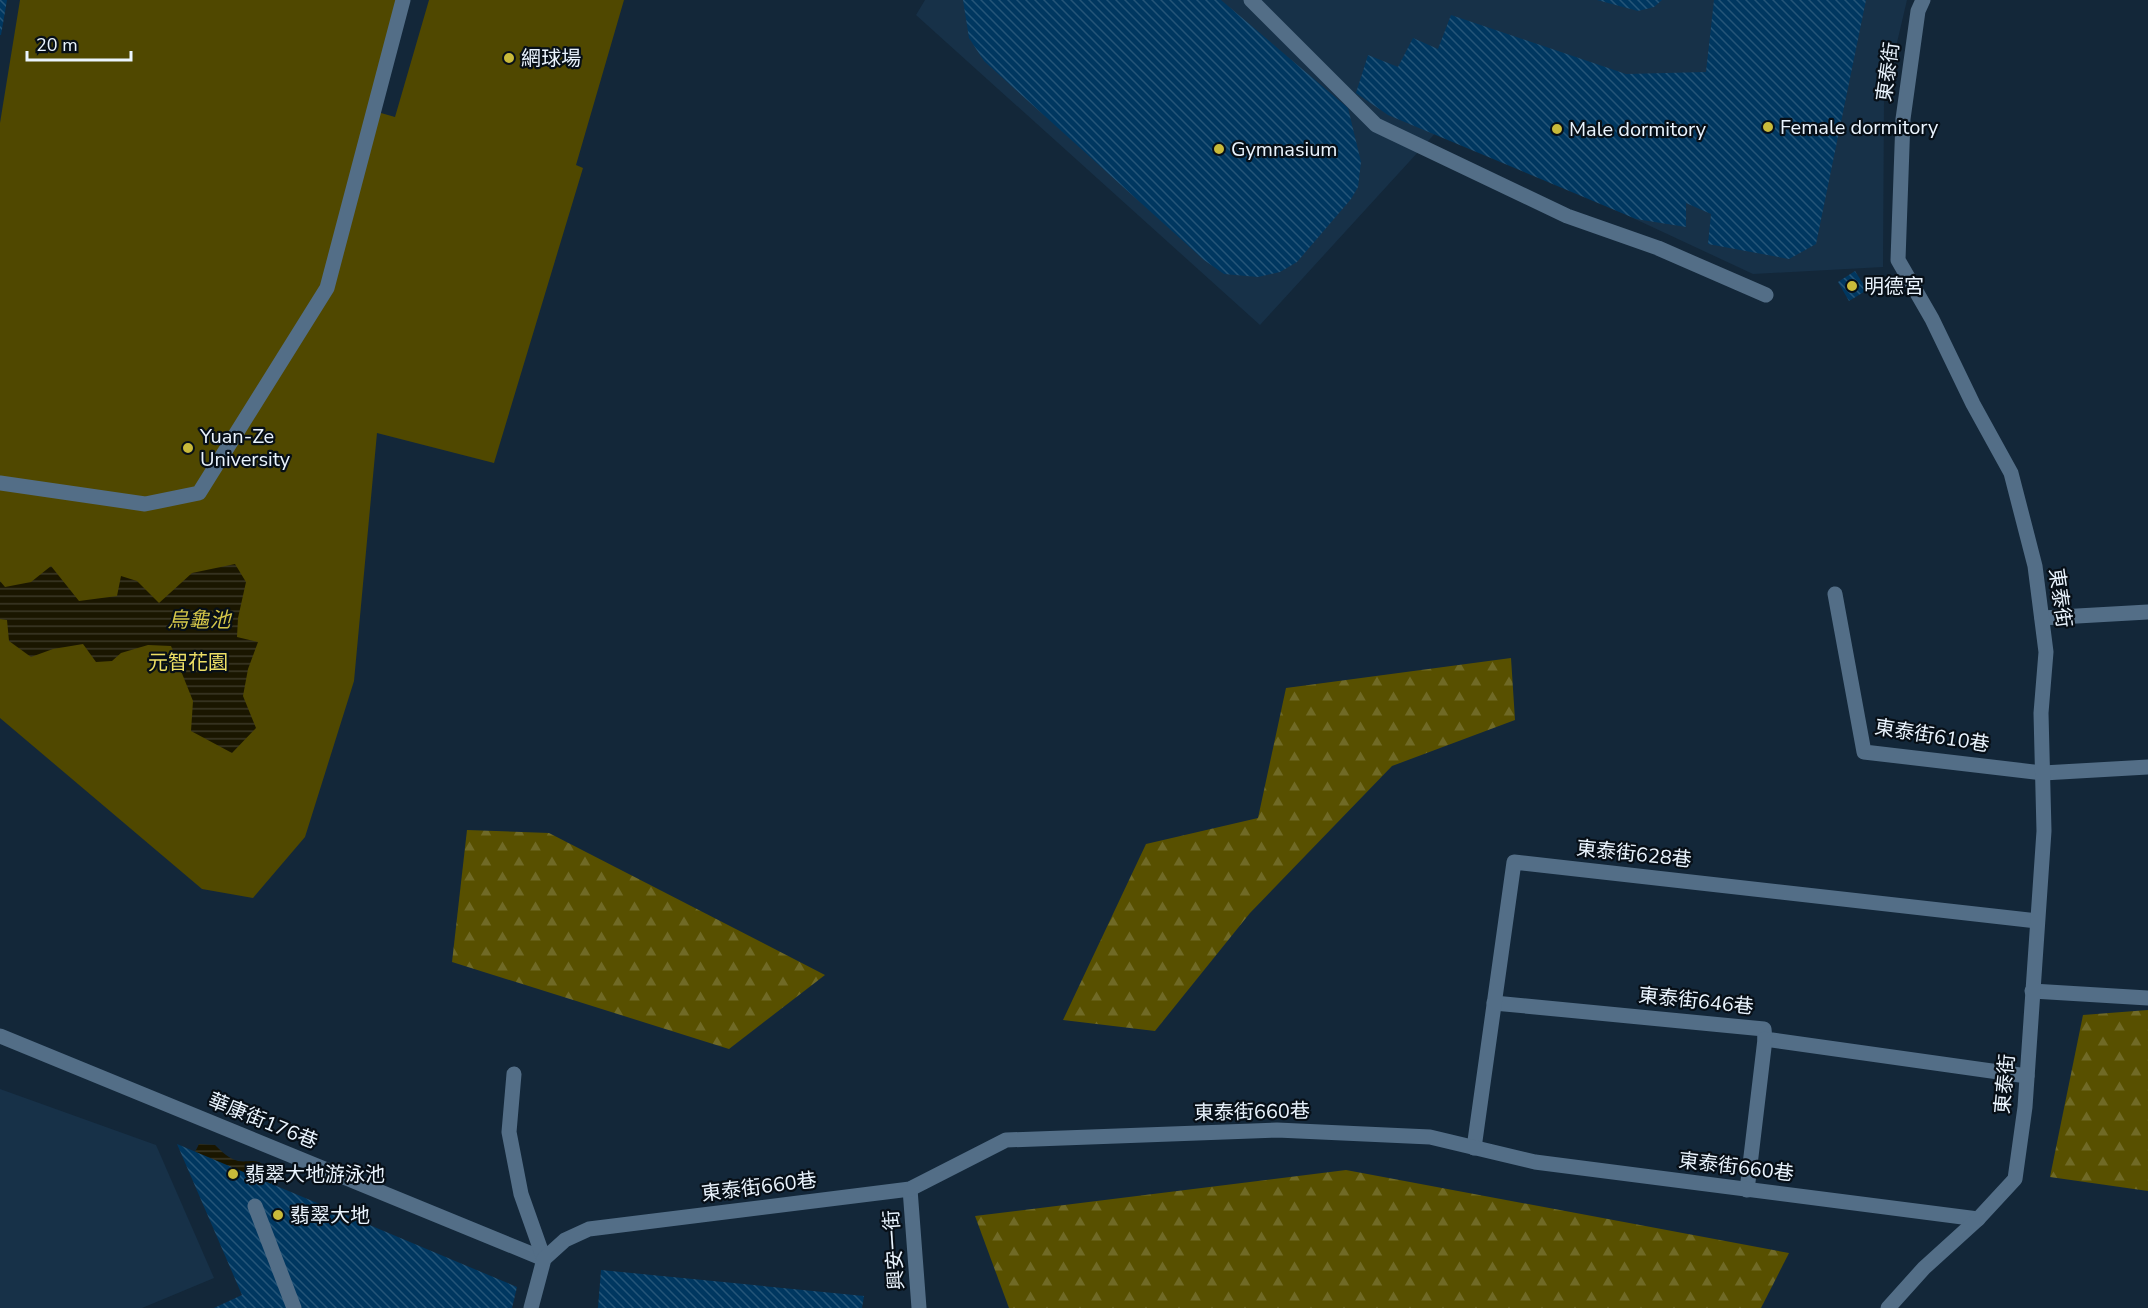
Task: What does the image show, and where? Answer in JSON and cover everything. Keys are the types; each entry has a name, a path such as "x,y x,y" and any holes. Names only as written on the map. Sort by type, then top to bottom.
{"street":[{"path":"0,483 145,504 199,493 327,288 403,0"},
{"path":"1251,0 1376,126 1567,216 1658,248 1766,295"},
{"name":"東泰街","path":"1888,1308 1924,1268 1978,1219 2014,1179 2025,1107 2044,831 2041,713 2046,652 2035,566 2011,473 1973,404 1932,319 1898,260 1903,119 1918,11 1923,0"},
{"name":"東泰街610巷","path":"1835,594 1864,752 2043,773"},
{"path":"2042,618 2148,612"},
{"path":"2043,773 2148,766"},
{"name":"東泰街628巷","path":"1474,1148 1514,862 2037,921"},
{"path":"2032,991 2148,998"},
{"name":"東泰街646巷","path":"1494,1003 1764,1029 1765,1040 2027,1076"},
{"name":"華康街176巷","path":"0,1036 544,1259"},
{"path":"1747,1190 1765,1040"},
{"path":"514,1074 509,1132 521,1194 544,1259 531,1308"},
{"name":"東泰街660巷","path":"544,1259 565,1240 589,1230 910,1189 1006,1140 1277,1130 1430,1137 1534,1162 1978,1219"},
{"name":"興安一街","path":"910,1189 919,1308"},
{"path":"255,1206 294,1308"}],"shaded area":[{"path":"925,0 1907,0 1884,98 1883,267 1753,274 1440,128 1260,325 916,15"},
{"path":"0,1089 156,1145 214,1278 142,1308 0,1308"}],"green space":[{"name":"Yuan-Ze University","path":"20,0 403,0 374,111 395,117 429,0 624,0 576,165 583,168 494,463 377,433 354,681 305,837 253,898 202,889 0,718 0,123"},
{"path":"1511,658 1515,720 1392,766 1250,913 1155,1031 1063,1020 1146,844 1258,818 1286,688"},
{"path":"467,830 549,833 825,975 729,1049 452,962"},
{"path":"2148,1010 2148,1191 2050,1177 2083,1015"},
{"path":"1346,1170 1789,1253 1761,1308 1009,1308 975,1216"}],"water":[{"name":"烏龜池","path":"235,564 246,582 238,618 237,637 258,642 248,669 243,696 256,728 232,753 191,731 193,701 171,646 148,645 121,653 112,661 96,662 83,644 53,649 31,657 9,641 7,620 0,619 0,581 5,587 31,582 51,566 79,601 117,596 121,576 137,581 159,603 192,573"},
{"path":"199,1144 215,1145 238,1161 253,1161 262,1164 270,1175 271,1190 193,1156"}],"building":[{"path":"0,0 7,0 1,35 0,35"},
{"name":"Gymnasium","path":"963,0 1221,0 1348,108 1361,162 1358,187 1351,199 1297,262 1280,272 1258,277 1224,274 1204,260 984,61 969,38"},
{"path":"1597,0 1662,0 1654,7 1638,11"},
{"path":"1714,0 1866,0 1816,244 1789,259 1708,244 1711,214 1686,203 1686,227 1636,219 1388,115 1356,93 1368,55 1398,67 1413,38 1438,49 1451,15 1626,74 1706,72"},
{"name":"明德宮","path":"1855,271 1867,290 1849,301 1838,282"},
{"name":"翡翠大地","path":"177,1144 517,1287 512,1308 214,1308 242,1295"},
{"path":"601,1270 864,1296 862,1308 598,1308"}],"place":[{"name":"網球場","path":"509,58"},
{"name":"Female dormitory","path":"1768,127"},
{"name":"Male dormitory","path":"1557,129"},
{"name":"Gymnasium","path":"1219,149"},
{"name":"明德宮","path":"1852,286"},
{"name":"Yuan-Ze University","path":"188,448"},
{"name":"翡翠大地游泳池","path":"233,1174"},
{"name":"翡翠大地","path":"278,1215"}],"park label":[{"name":"元智花園","path":"188,662"}]}
